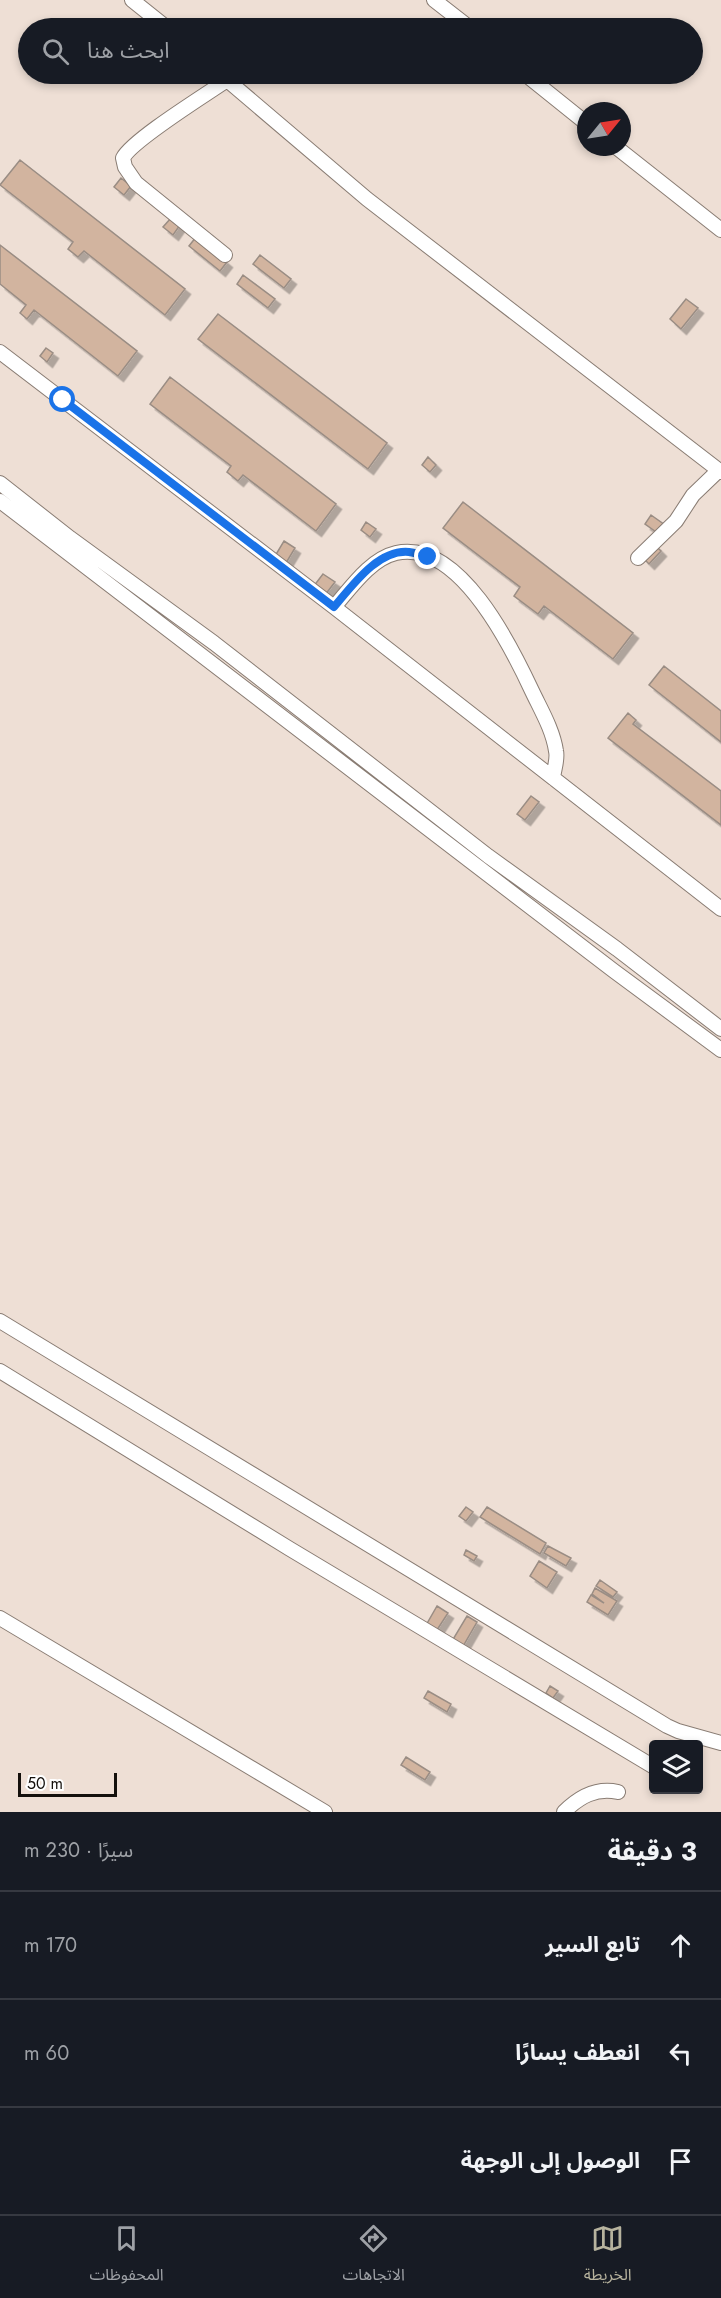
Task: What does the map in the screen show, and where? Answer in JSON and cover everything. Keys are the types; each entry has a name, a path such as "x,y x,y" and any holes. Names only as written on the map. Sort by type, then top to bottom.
{"street":[{"path":"132,0 154,18"},
{"path":"434,0 457,18"},
{"path":"215,84 128,150 123,158 136,183 225,255"},
{"path":"232,84 367,199 720,471 693,495 676,521 638,558"},
{"path":"537,84 577,116"},
{"path":"627,156 721,230"},
{"path":"0,352 334,607 721,909"},
{"path":"0,483 70,538 214,643 488,856 617,949 721,1029"},
{"path":"0,501 614,971 721,1050"},
{"path":"334,607 379,561 394,553 409,552 428,557 452,570 490,613 530,686 553,736 557,753 553,778"},
{"path":"0,1321 667,1726 721,1743"},
{"path":"0,1371 300,1555 649,1764"},
{"path":"0,1618 325,1812"},
{"path":"564,1812 584,1795 608,1790 618,1792"}],"building":[{"path":"20,160 185,289 165,315 84,251 78,257 68,249 73,242 0,185"},
{"path":"121,178 131,186 124,195 114,187"},
{"path":"171,218 180,225 173,235 163,227"},
{"path":"196,237 227,262 220,271 189,246"},
{"path":"0,245 137,351 118,376 34,310 27,319 20,313 26,305 0,284"},
{"path":"260,255 291,279 284,288 253,264"},
{"path":"243,275 275,299 268,308 237,284"},
{"path":"686,299 698,308 681,329 670,319"},
{"path":"218,314 387,443 368,469 198,339"},
{"path":"46,348 53,353 47,362 40,356"},
{"path":"170,377 336,504 316,531 243,475 238,481 227,472 231,466 150,404"},
{"path":"428,457 436,465 430,472 422,465"},
{"path":"463,502 633,633 613,659 544,606 538,614 514,596 520,587 443,528"},
{"path":"651,515 665,525 659,534 645,524"},
{"path":"366,522 376,529 370,537 361,530"},
{"path":"284,541 295,548 286,563 275,556"},
{"path":"655,545 661,551 649,564 643,558"},
{"path":"323,574 335,582 325,595 313,587"},
{"path":"664,666 721,711 721,742 649,685"},
{"path":"628,713 636,720 633,724 721,791 721,825 608,738"},
{"path":"531,796 539,802 525,820 517,814"},
{"path":"466,1507 473,1512 466,1521 459,1516"},
{"path":"487,1507 546,1543 540,1554 480,1517"},
{"path":"548,1546 571,1558 566,1566 544,1553"},
{"path":"466,1550 477,1556 474,1561 464,1555"},
{"path":"539,1561 557,1572 547,1588 530,1576"},
{"path":"600,1580 617,1592 613,1597 596,1586"},
{"path":"595,1588 617,1601 608,1615 587,1602 591,1595 604,1603 592,1594"},
{"path":"437,1606 448,1613 435,1633 425,1627"},
{"path":"467,1616 477,1622 462,1648 452,1641"},
{"path":"550,1686 558,1691 553,1698 546,1693"},
{"path":"428,1691 451,1704 447,1712 424,1698"},
{"path":"406,1757 430,1772 425,1780 401,1765"}],"route":[{"path":"63,400 334,607 379,561 394,553 409,552 428,557"}]}
